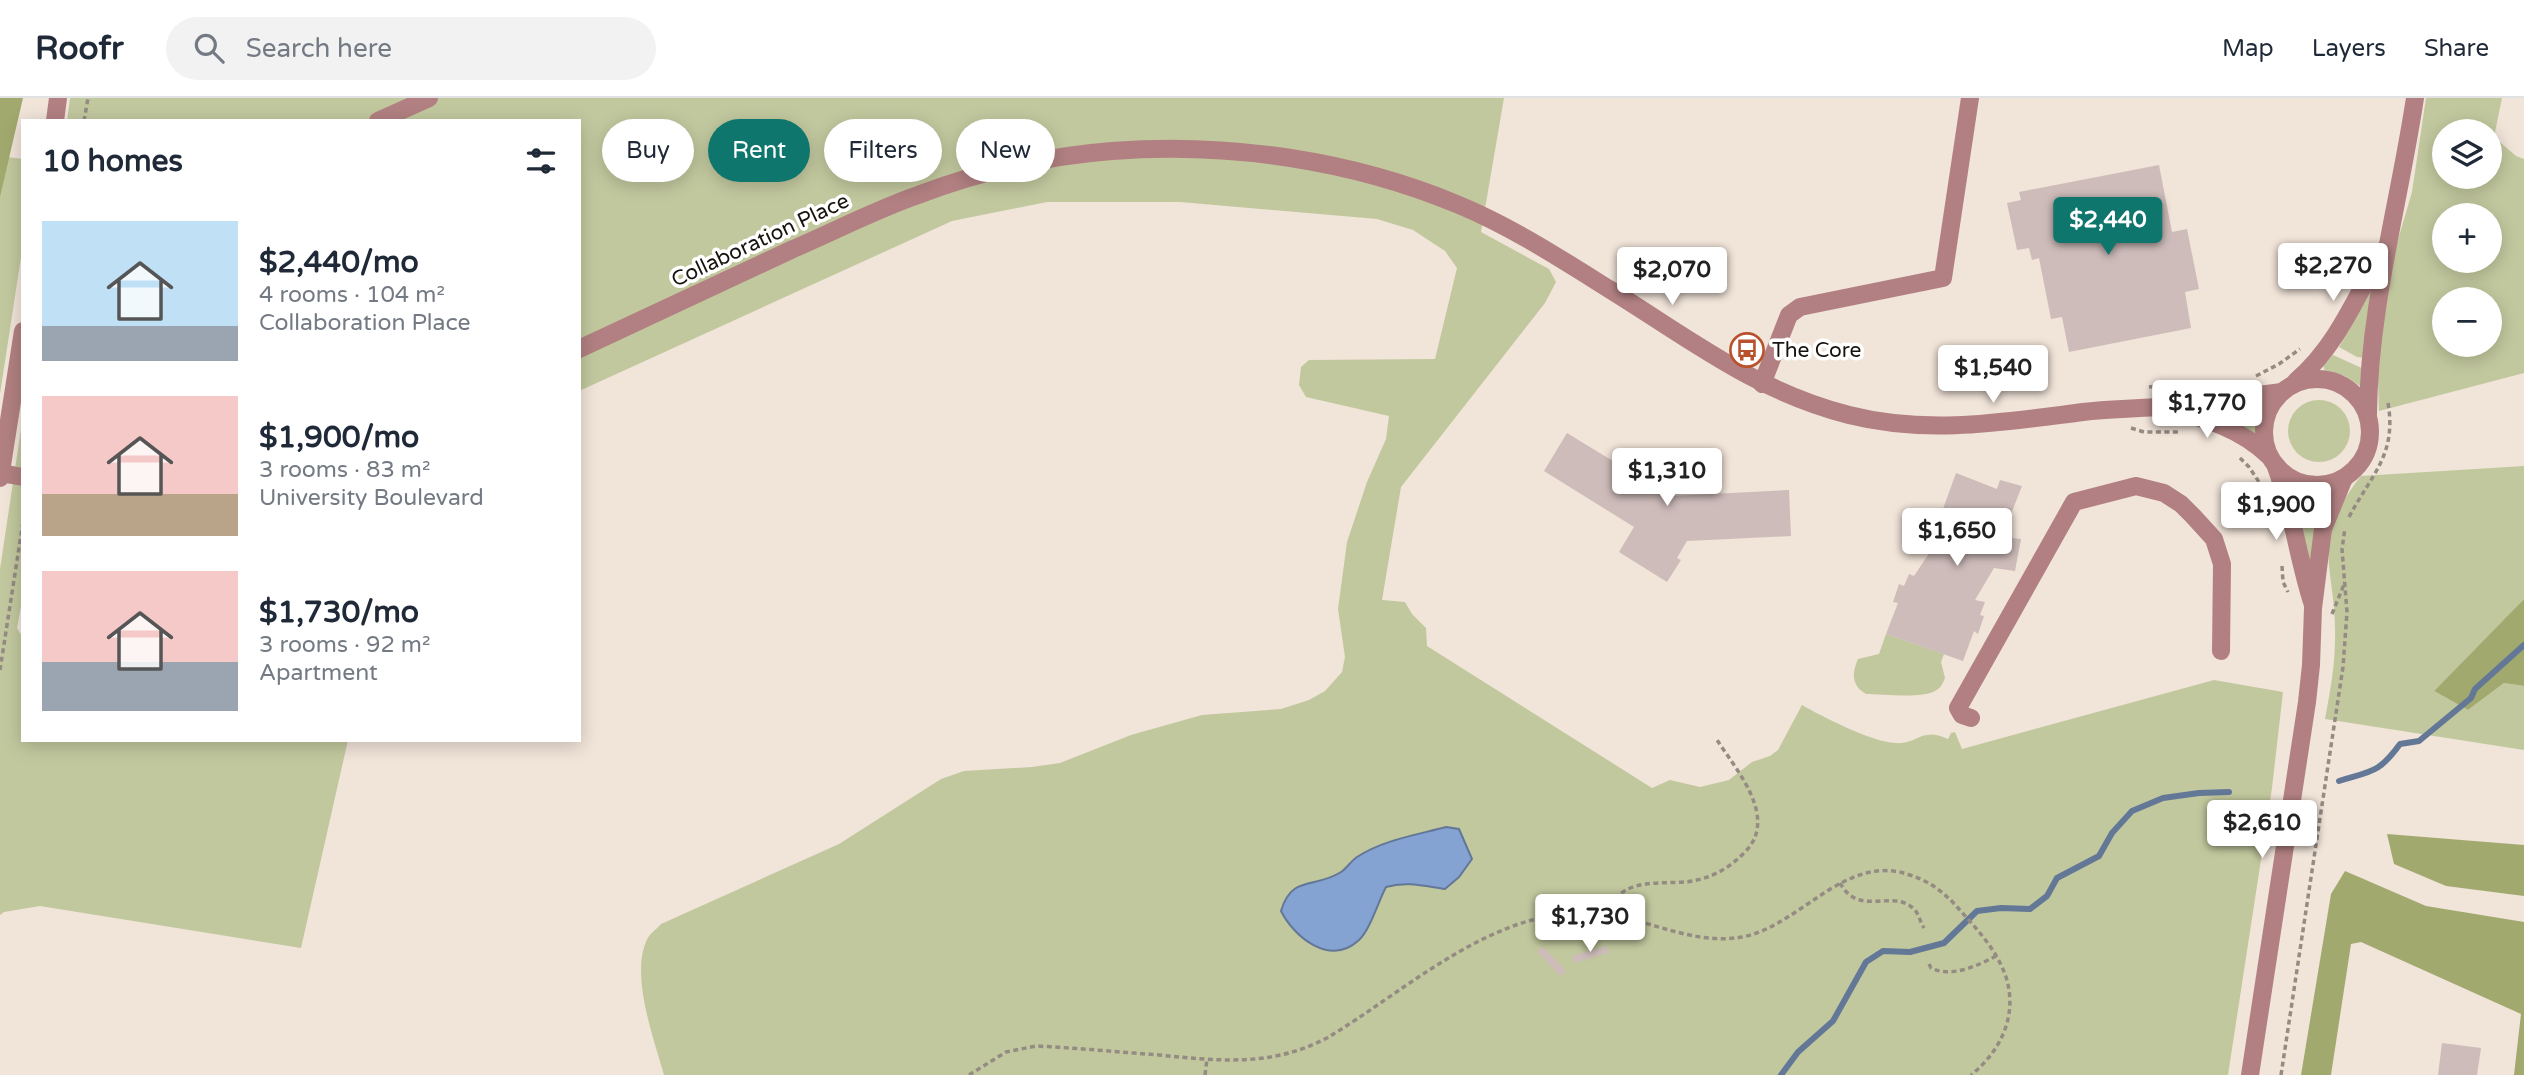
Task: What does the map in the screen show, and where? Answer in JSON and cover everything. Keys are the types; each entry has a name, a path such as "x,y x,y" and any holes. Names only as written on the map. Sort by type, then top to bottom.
{"street":[{"path":"55,119 58,98"},
{"path":"382,119 429,98"},
{"path":"1762,384 1789,314 1800,307 1943,278 1970,98"},
{"path":"2272,460 2288,477 2306,484 2327,484 2344,478 2358,466 2368,448 2370,364 2388,239 2401,188 2415,98"},
{"name":"Collaboration Place","path":"581,348 867,216 952,183 1054,159 1112,151 1209,150 1288,158 1332,167 1420,190 1461,205 1527,238 1712,357 1762,384 1829,410 1900,424 1968,426 2087,411 2155,407 2288,387"},
{"path":"2313,608 2298,558 2291,513 2264,435 2264,421 2274,400 2312,368 2336,335 2388,239"},
{"path":"21,344 0,476 21,477"},
{"path":"2288,387 2313,378 2331,380 2341,384 2361,401 2368,414"},
{"name":"Collaboration Place","path":"2155,407 2214,422 2258,445 2272,460"},
{"path":"2250,1075 2307,702 2313,608 2323,529 2344,478"},
{"path":"1971,718 1962,715 1958,708 2074,502 2136,486 2164,493 2193,516 2214,539 2222,564 2221,651"}],"path":[{"path":"85,119 88,98"},
{"path":"2246,377 2255,376 2279,365 2306,343"},
{"path":"2144,388 2182,384"},
{"path":"2281,1075 2343,667 2346,637 2342,538 2346,524 2385,457 2391,423 2388,399"},
{"path":"2234,453 2249,467 2263,489"},
{"path":"0,670 21,535"},
{"path":"2281,562 2283,582"},
{"path":"1607,914 1616,898 1623,893 1648,885 1709,876 1727,867 1751,847 1759,828 1756,805 1717,740"},
{"path":"969,1075 1006,1052 1036,1046 1207,1059 1256,1060 1306,1048 1348,1025 1458,953 1505,928 1556,915 1607,914 1629,917 1695,936 1731,938 1755,934 1774,926 1840,883 1867,872 1895,871 1929,883 1957,907 1986,941 2006,976 2010,997 2007,1026 1991,1057 1971,1075"},
{"path":"1840,883 1848,895 1858,900 1908,905 1916,912 1924,928"},
{"path":"1929,964 1936,971 1953,972 1996,956"},
{"path":"1205,1075 1207,1059"}],"green space":[{"path":"0,98 23,98 0,197"},
{"path":"70,98 1504,98 1481,232 1549,269 1556,282 1545,303 1401,487 1382,600 1405,602 1426,628 1427,646 1652,788 1670,780 1700,787 1729,780 1752,762 1778,750 1802,705 1848,728 1885,742 1903,743 1932,734 1948,739 1951,733 1955,732 1962,749 2214,680 2283,692 2272,788 2228,1075 664,1075 649,1024 641,967 643,950 649,936 661,924 839,844 941,779 964,771 1060,763 1131,735 1202,715 1281,709 1309,700 1325,691 1342,672 1345,657 1338,609 1347,542 1367,482 1386,439 1389,416 1306,397 1299,385 1301,367 1309,360 1435,359 1457,268 1445,251 1413,230 1377,219 1180,202 1047,202 952,221 581,390 581,119 67,119"},
{"path":"2426,98 2502,98 2498,119 2432,119 2432,189 2502,189 2502,144 2524,159 2524,373 2379,411 2377,357 2395,250 2412,192"},
{"path":"0,156 21,159 21,257 0,394"},
{"path":"2370,283 2375,284 2365,358 2357,357 2339,347"},
{"path":"2333,355 2364,369 2364,384 2360,386 2345,376 2325,371 2323,365"},
{"path":"2313,400 2325,400 2341,409 2348,419 2348,443 2341,453 2325,462 2313,462 2302,457 2293,448 2288,437 2288,425 2293,414 2302,405"},
{"path":"2258,402 2263,406 2258,431 2254,433 2241,425 2245,403"},
{"path":"21,429 21,607 17,628 21,635 21,742 348,742 301,948 40,906 0,915 0,569"},
{"path":"2524,466 2524,599 2434,691 2468,710 2504,683 2524,686 2524,750 2325,719 2335,649 2328,556 2330,538 2334,520 2344,500 2361,476"},
{"path":"2297,489 2329,492 2321,508 2299,507"},
{"path":"2300,518 2316,519 2315,559 2304,560"},
{"path":"2524,599 2524,686 2504,683 2468,710 2434,691"},
{"path":"1886,634 1944,654 1941,662 1945,678 1943,684 1935,691 1911,695 1866,694 1861,690 1854,678 1858,659 1879,654"},
{"path":"2387,834 2524,845 2524,896 2446,886 2394,864"},
{"path":"2345,871 2426,906 2524,922 2524,1075 2514,1075 2521,1014 2361,942 2351,944 2331,1075 2301,1075 2331,894"}],"water":[{"path":"1446,827 1459,829 1472,859 1459,877 1445,889 1408,884 1386,887 1367,930 1348,948 1336,951 1314,945 1295,930 1281,911 1286,899 1298,887 1341,872 1367,851"}],"building":[{"path":"2159,165 2172,232 2187,229 2199,289 2185,292 2191,328 2069,352 2062,317 2051,319 2039,258 2032,260 2029,248 2017,250 2007,203 2021,200 2019,192"},
{"path":"1567,433 1657,488 1664,477 1673,482 1678,486 1672,496 1789,490 1791,536 1687,541 1677,558 1681,560 1667,582 1619,552 1634,527 1544,471"},
{"path":"1956,473 1997,489 2000,480 2022,486 2002,537 2021,539 2015,571 1994,568 1975,600 1985,602 1980,615 1984,616 1978,634 1974,631 1963,661 1886,634 1898,603 1893,602 1899,584 1904,586 1909,574 1914,576 1928,555 1933,523 1938,523"},
{"path":"1606,946 1608,953 1574,963 1572,956"},
{"path":"1543,947 1566,971 1560,976 1537,951"},
{"path":"2442,1043 2481,1048 2477,1075 2438,1075"}],"waterway":[{"path":"2339,781 2374,770 2386,761 2400,744 2419,741 2471,698 2475,689 2524,645"},
{"path":"1781,1075 1798,1052 1833,1021 1866,962 1883,951 1910,952 1944,943 1977,911 2030,909 2047,896 2057,878 2099,856 2112,833 2132,811 2163,798 2229,792"}],"place":[{"name":"The Core","path":"1747,350"}]}
